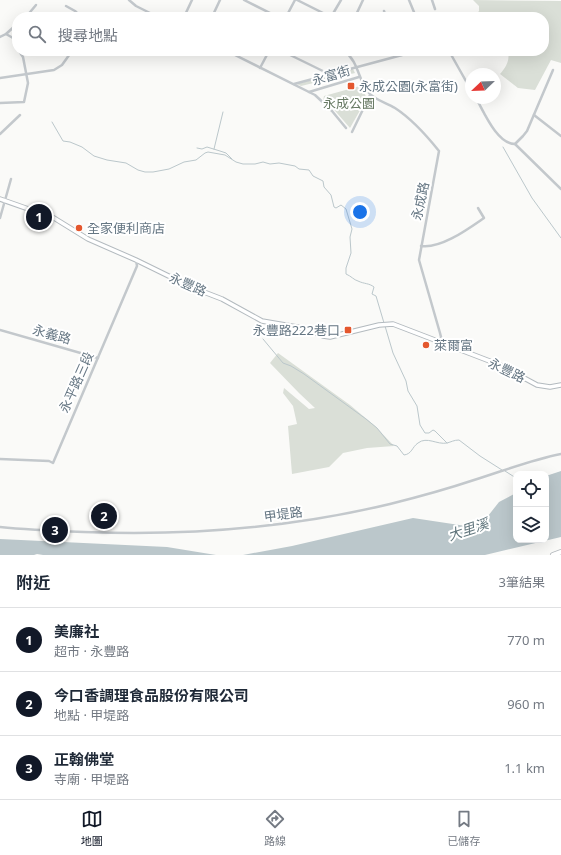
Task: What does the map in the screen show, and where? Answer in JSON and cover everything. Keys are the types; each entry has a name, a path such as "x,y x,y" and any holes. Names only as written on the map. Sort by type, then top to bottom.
{"highway":[{"path":"553,555 561,552"}],"street":[{"path":"129,0 136,6 148,12"},
{"path":"186,12 191,0"},
{"path":"214,12 220,0"},
{"path":"244,0 268,12"},
{"path":"289,12 296,0 321,12"},
{"path":"334,12 341,0"},
{"path":"358,12 364,0"},
{"path":"409,0 414,12"},
{"path":"432,0 436,10"},
{"path":"30,12 36,5"},
{"path":"66,6 76,12"},
{"path":"0,37 12,29"},
{"path":"6,34 12,38"},
{"path":"0,103 24,102 28,83 23,56"},
{"path":"0,78 54,70 62,65 68,56"},
{"name":"永富街","path":"237,56 319,98 346,128"},
{"path":"260,68 266,56"},
{"path":"292,56 330,75"},
{"path":"350,56 370,95 352,132"},
{"path":"294,84 398,56"},
{"path":"453,56 465,79"},
{"path":"515,144 527,131 553,70"},
{"name":"永富街","path":"309,92 360,76"},
{"name":"永成路","path":"370,95 396,108 421,131 439,151 419,264 440,333 439,341"},
{"path":"480,104 500,137 509,143 515,144 561,189"},
{"path":"0,135 20,115"},
{"path":"534,115 561,136"},
{"path":"0,218 2,200 11,179"},
{"name":"永豐路","path":"2,200 54,218 88,239 136,260 191,287 222,299 265,322 297,327 330,337 384,324 397,325 506,368 537,385 550,387 561,386"},
{"path":"421,246 427,247 446,240 484,218 478,208"},
{"name":"永平路三段","path":"0,459 44,461 53,463 136,266 136,260"},
{"name":"永義路","path":"0,330 98,358"},
{"name":"甲堤路","path":"0,527 59,531 145,533 193,532 248,528 311,520 441,491 530,462 561,454"}],"green space":[{"path":"473,0 561,1 561,63 551,60 535,90 518,88 501,75 501,73 507,64 508,56 549,56 549,12 478,12 479,6"},
{"path":"353,69 355,73 301,86 297,84"},
{"name":"永成公園","path":"360,86 367,98 350,128 330,105 323,101 324,96"},
{"path":"278,353 350,405 375,426 394,446 367,448 343,453 329,467 292,474 288,426 297,424 293,406 283,393 284,388 309,409 315,408 270,363"}],"water":[{"path":"561,471 561,537 549,540 549,507 549,475"},
{"name":"大里溪","path":"513,495 513,543 536,543 485,555 243,555 292,546 413,518 466,526 488,516 499,502"},
{"path":"0,539 167,547 216,555 0,555"}],"waterway":[{"path":"214,149 223,112"},
{"path":"52,122 63,141 82,147 94,156 126,163 145,172 169,169 184,162 196,160 208,152 225,155 236,162 243,164 263,162 270,164 279,163 295,166 299,169 309,170 313,176 323,181 324,187 331,195 334,207 336,208 341,205 346,209 352,229 350,237 351,253 346,268 346,274 362,283 374,287 372,294 376,296 384,323"},
{"path":"197,148 202,149 207,147 220,151 226,153 232,159"},
{"path":"503,147 532,198 561,238"},
{"path":"385,326 393,353 406,381 408,391 417,406 420,425 425,433 429,433 433,430 447,443"},
{"path":"263,339 283,363 304,374 366,419 377,428 390,444 397,446 404,455 409,453 421,441 428,440 447,443 459,440 502,470"},
{"path":"505,471 513,476"}],"place":[{"name":"永成公園(永富街)","path":"351,86"},
{"name":"美廉社","path":"39,217"},
{"name":"全家便利商店","path":"79,228"},
{"name":"永豐路222巷口","path":"348,330"},
{"name":"萊爾富","path":"426,345"},
{"name":"今口香調理食品股份有限公司","path":"104,516"},
{"name":"正翰佛堂","path":"55,530"}]}
